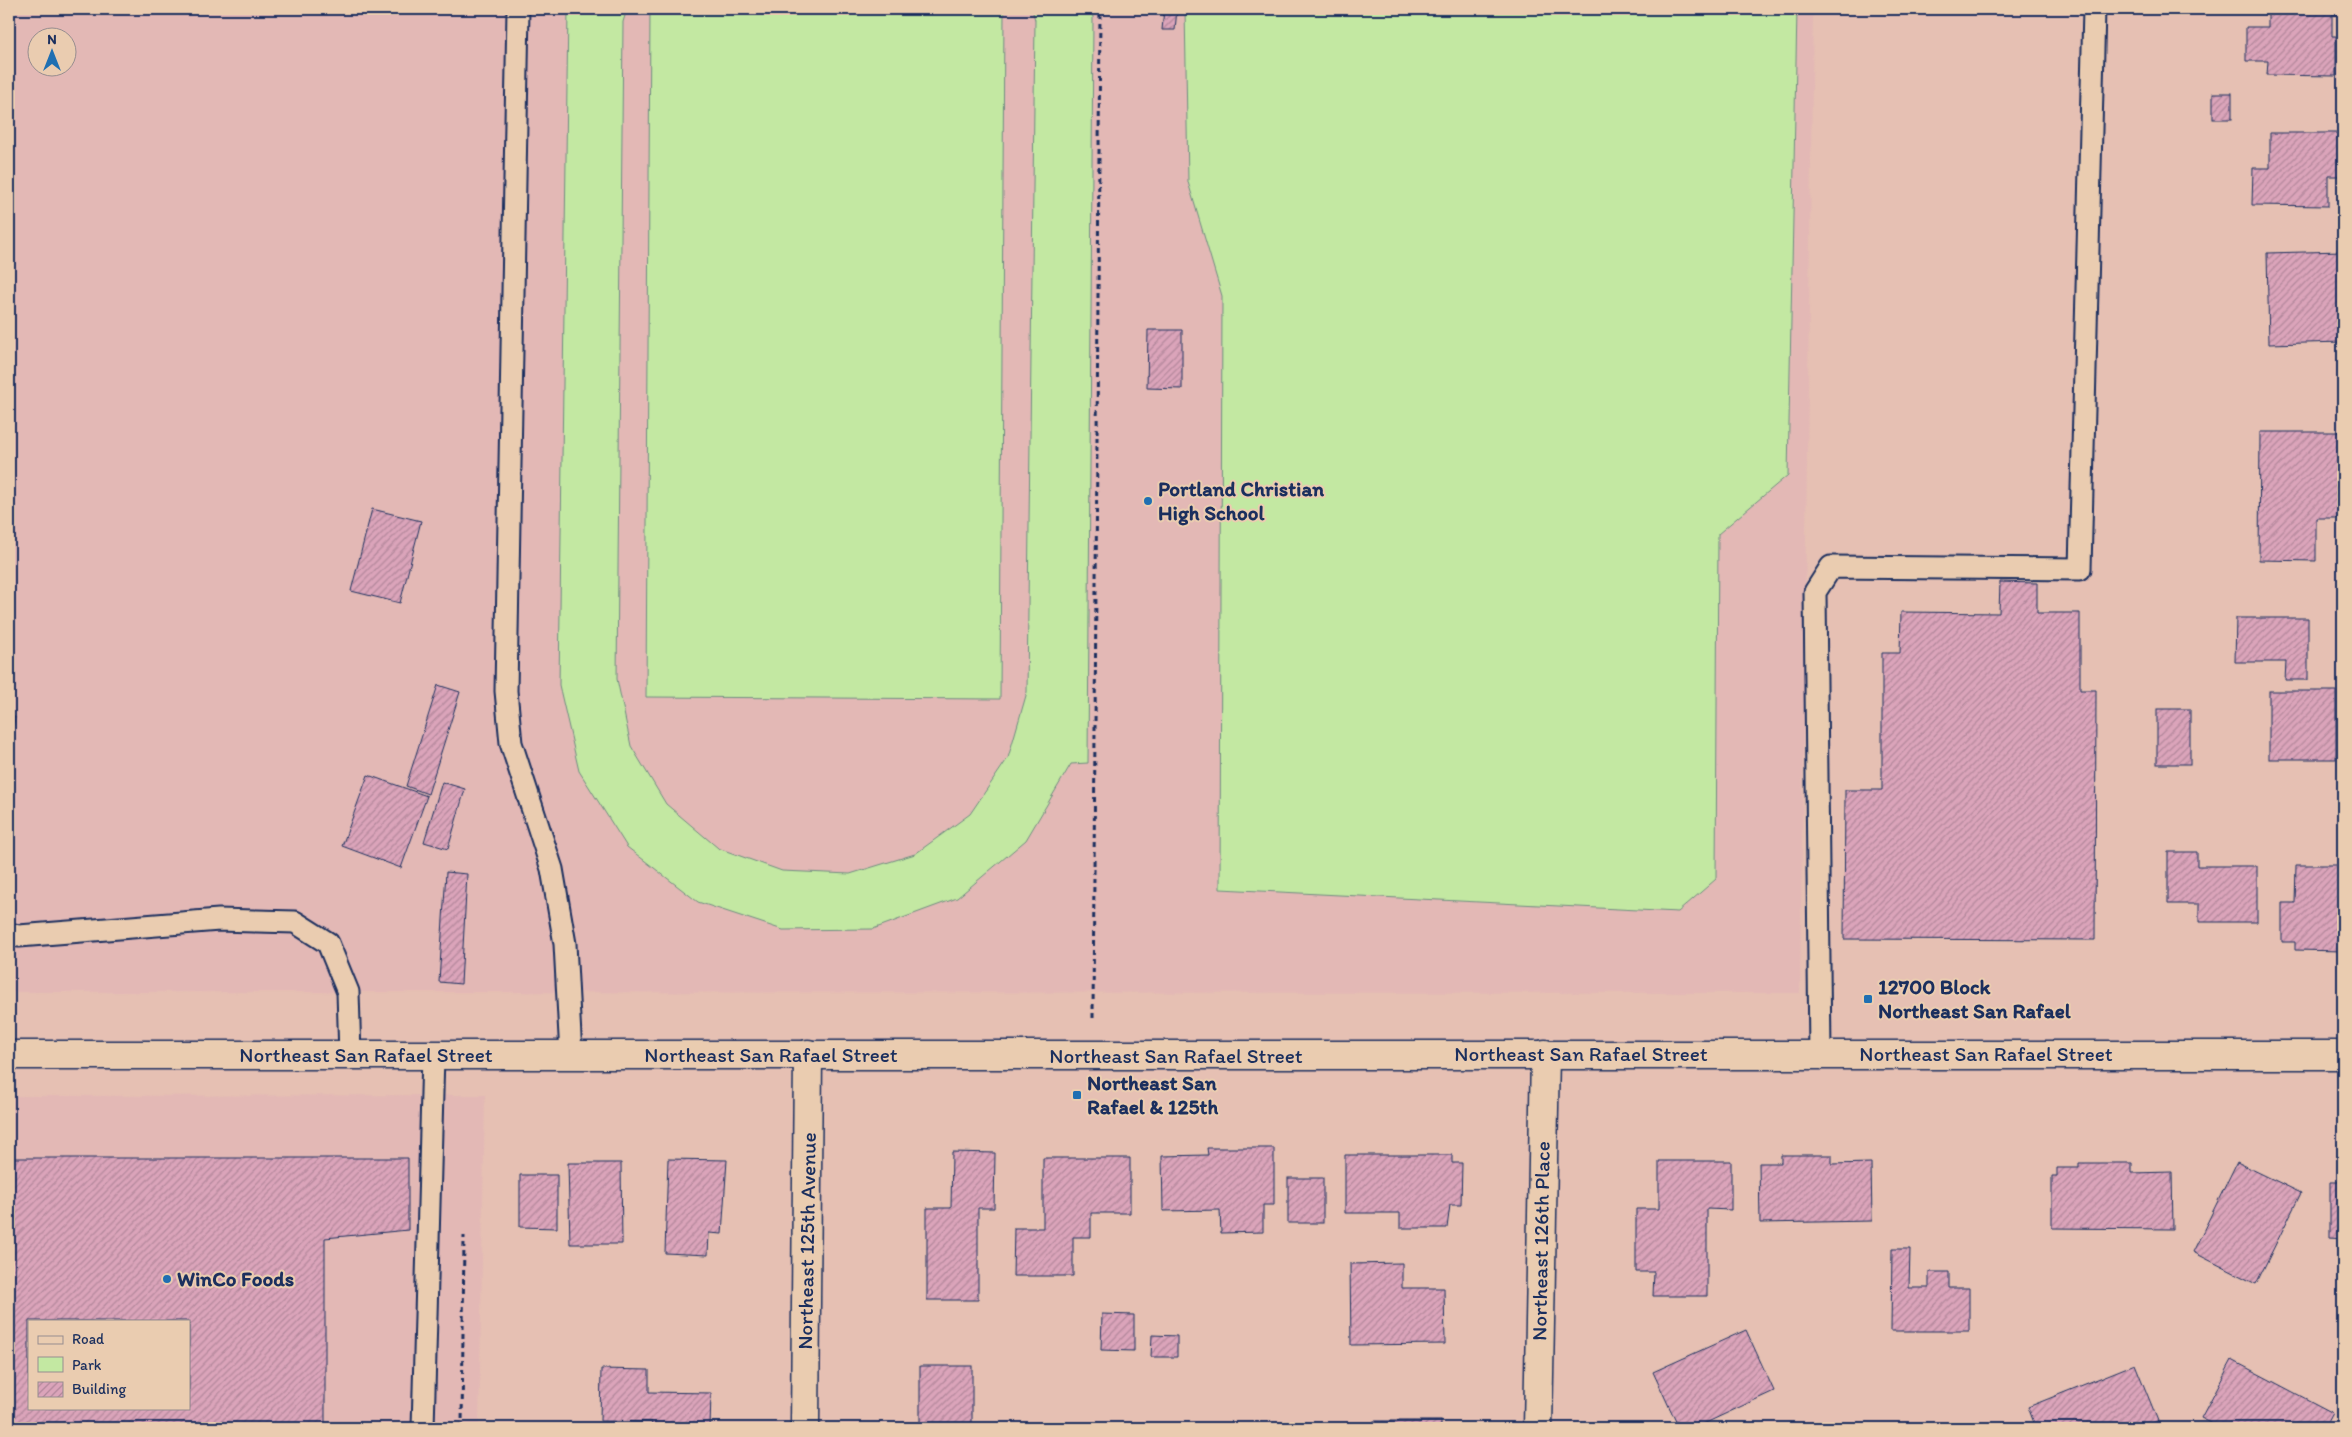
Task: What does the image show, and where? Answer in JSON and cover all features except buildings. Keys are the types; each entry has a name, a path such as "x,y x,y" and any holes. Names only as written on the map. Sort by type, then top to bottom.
{"street":[{"name":"Northeast San Rafael Street","path":"9,1055 808,1054 1284,1057 1545,1054 2343,1055"},
{"name":"Northeast 125th Avenue","path":"805,1428 808,1054"},
{"name":"Northeast 126th Place","path":"1538,1428 1545,1054"}],"lane":[{"path":"518,9 506,690 511,743 552,869 565,944 571,1055"},
{"path":"1820,1054 1815,592 1831,568 2080,569 2094,9"},
{"path":"9,934 19,936 219,920 295,922 328,943 348,992 350,1055"},
{"path":"423,1428 433,1055"}],"path":[{"path":"1093,1055 1100,9"},
{"path":"462,1428 464,1231"}],"shaded area":[{"name":"Portland Christian High School","path":"9,9 1813,9 1800,993 9,992"},
{"path":"485,1095 479,1428 9,1428 9,1096"}],"green space":[{"path":"568,9 627,9 623,22 617,679 631,746 666,804 718,848 782,871 850,874 915,854 970,814 1008,758 1027,692 1035,20 1032,9 1091,9 1093,17 1088,763 1071,764 1026,840 957,898 873,929 783,930 698,902 627,847 579,771 559,685"},
{"path":"650,9 1004,10 1000,699 646,697"},
{"path":"1185,9 1797,9 1788,475 1718,534 1716,879 1678,912 1220,889 1222,296 1188,182"}],"place":[{"name":"Portland Christian High School","path":"1148,501"},
{"name":"12700 Block Northeast San Rafael","path":"1868,999"},
{"name":"Northeast San Rafael & 125th","path":"1077,1095"},
{"name":"WinCo Foods","path":"167,1279"}]}
